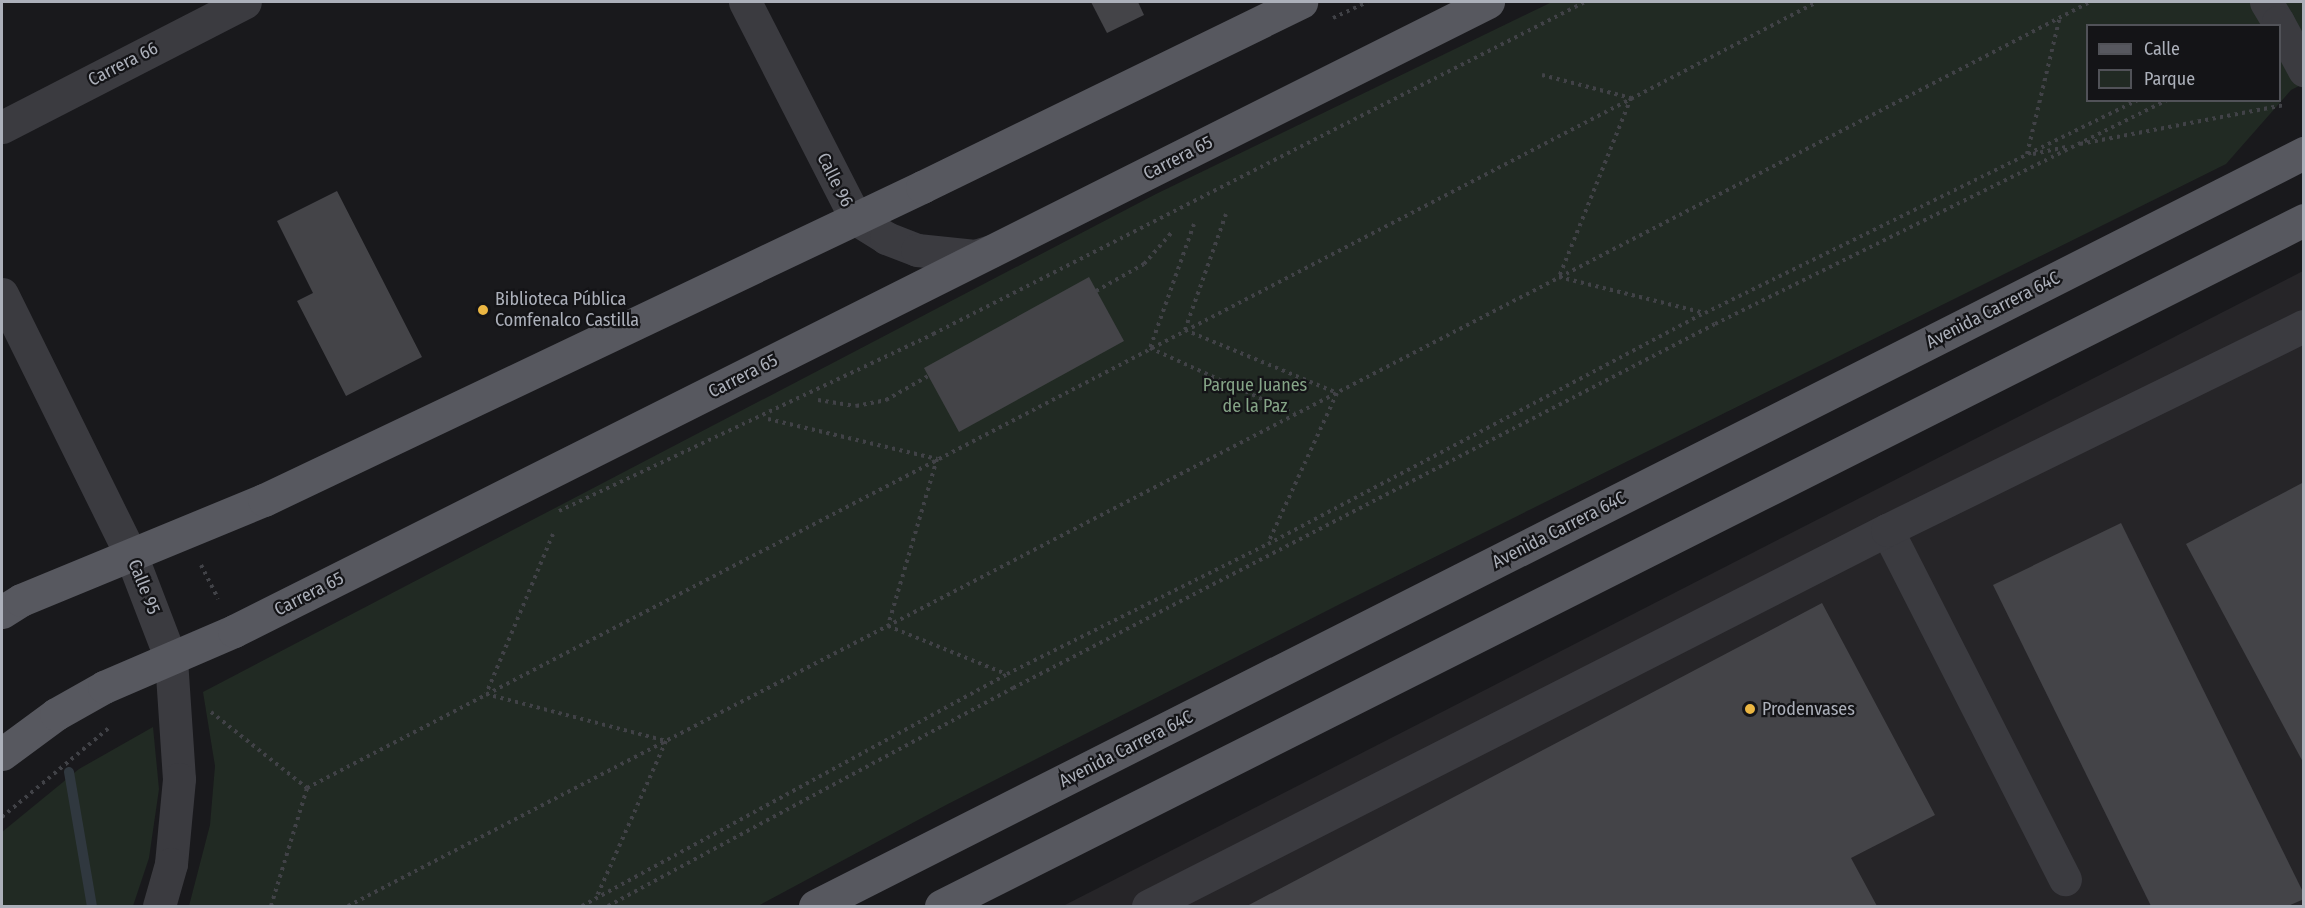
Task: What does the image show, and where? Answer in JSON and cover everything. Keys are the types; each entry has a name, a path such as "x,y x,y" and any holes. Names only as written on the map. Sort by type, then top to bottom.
{"main road":[{"path":"2,612 264,500 856,219 1300,2"},
{"name":"Carrera 65","path":"2,754 56,714 104,687 234,632 1487,2"},
{"name":"Avenida Carrera 64C","path":"815,906 2304,153"},
{"path":"949,905 2304,220"}],"street":[{"name":"Carrera 66","path":"2,127 245,2"},
{"name":"Calle 96","path":"745,2 856,219 886,238 917,250 975,256 1001,247"},
{"path":"2281,28 2304,70"},
{"name":"Calle 95","path":"2,294 131,555 171,659 179,779 171,864 159,906"},
{"path":"1148,906 1887,530 2304,326"},
{"path":"1887,530 2065,879"}],"path":[{"path":"548,517 933,334 1585,2"},
{"path":"271,906 307,788 1817,2"},
{"path":"348,906 2090,2"},
{"path":"2027,155 2060,17"},
{"path":"1542,75 1631,98"},
{"path":"1559,277 1631,98"},
{"path":"582,906 1007,674 1268,544 1705,313 2134,102"},
{"path":"608,906 1013,688 1715,324 2163,102"},
{"path":"2027,155 2284,105"},
{"path":"1185,330 1226,214"},
{"path":"1150,348 1194,224"},
{"path":"1096,291 1144,264 1173,231"},
{"path":"1559,277 1705,313"},
{"path":"1185,330 1337,393"},
{"path":"1150,348 1296,414"},
{"path":"818,400 856,406 886,400 928,376"},
{"path":"1268,544 1337,393"},
{"path":"768,419 937,459"},
{"path":"888,626 937,459"},
{"path":"486,694 553,534"},
{"path":"888,626 1007,674"},
{"path":"486,694 666,741"},
{"path":"209,711 307,788"},
{"path":"2,818 79,750 118,722"},
{"path":"596,899 666,741"}],"shaded area":[{"path":"2303,271 2303,906 1063,906"}],"green space":[{"name":"Parque Juanes de la Paz","path":"1552,2 2303,2 2303,84 2291,90 2281,101 2281,24 2086,24 2086,102 2280,102 2226,164 1340,604 946,805 758,906 189,906 210,825 215,766 203,692 1156,194"},
{"path":"153,727 159,789 149,858 133,906 2,906 2,832 79,769"}],"building":[{"path":"1091,2 1138,2 1144,15 1107,33"},
{"path":"337,191 422,357 346,396 297,301 313,293 277,221"},
{"path":"1089,277 1124,341 959,432 924,368"},
{"path":"2304,482 2304,764 2186,544"},
{"path":"2121,523 2304,894 2304,899 2288,906 2151,906 1993,585"},
{"name":"Prodenvases","path":"1822,603 1935,815 1851,858 1877,906 1247,906"}],"waterway":[{"path":"69,772 92,906"}],"place":[{"name":"Biblioteca Pública Comfenalco Castilla","path":"483,310"},
{"name":"Prodenvases","path":"1750,709"}]}
